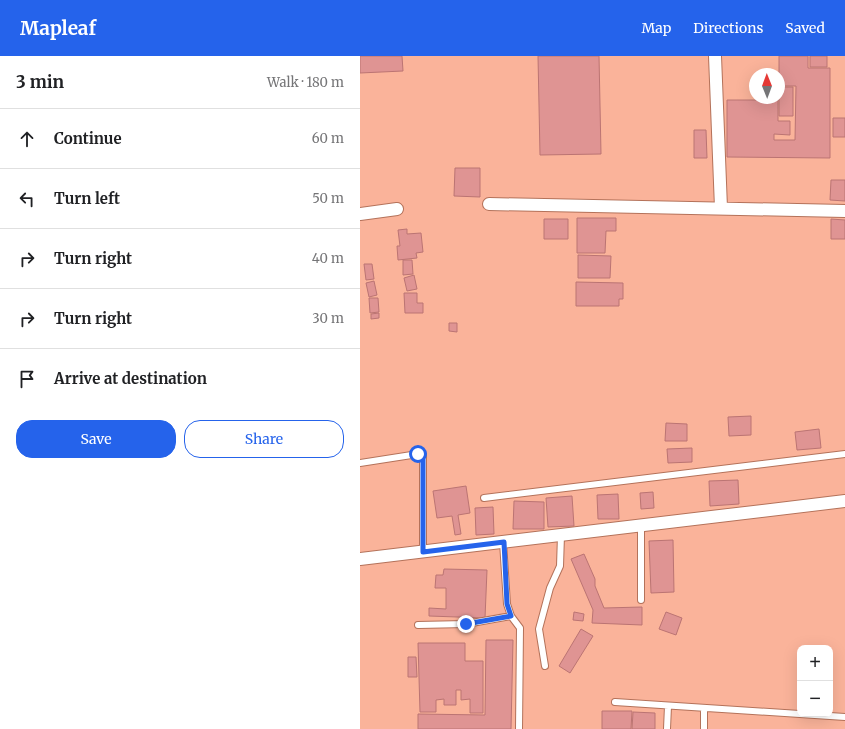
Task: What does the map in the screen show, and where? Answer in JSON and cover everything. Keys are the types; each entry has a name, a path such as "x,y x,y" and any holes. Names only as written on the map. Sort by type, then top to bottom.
{"street":[{"path":"715,56 721,208"},
{"path":"490,204 845,211"},
{"path":"360,214 397,209"},
{"path":"360,559 845,501"}],"lane":[{"path":"360,462 418,454 423,455 423,552"},
{"path":"484,498 845,454"},
{"path":"641,525 641,600"},
{"path":"545,666 539,629 550,588 560,566 561,535"},
{"path":"504,542 507,604 511,616 520,628 519,729"},
{"path":"418,625 466,624 511,616"},
{"path":"615,702 845,717"},
{"path":"667,729 668,706"},
{"path":"704,708 704,729"}],"building":[{"path":"360,56 402,56 403,71 360,73"},
{"path":"538,56 599,56 601,154 540,155"},
{"path":"779,56 808,56 808,68 830,68 830,158 727,157 727,100 749,100 749,104 778,104 778,121 790,121 790,135 774,134 774,140 795,140 796,86 785,86 785,68 779,68"},
{"path":"810,56 827,56 827,67 810,67"},
{"path":"785,87 793,87 793,116 779,116 779,104 785,104"},
{"path":"833,118 845,118 845,137 833,137"},
{"path":"694,130 706,130 707,158 694,158"},
{"path":"455,168 480,168 480,197 454,196"},
{"path":"831,180 845,180 845,201 830,200"},
{"path":"577,218 616,218 616,231 606,231 605,253 577,253"},
{"path":"544,219 568,219 568,239 544,239"},
{"path":"831,219 845,220 845,239 831,239"},
{"path":"407,229 407,234 421,233 423,252 416,253 417,258 398,260 397,246 400,246 398,230"},
{"path":"578,255 611,256 610,278 578,278"},
{"path":"403,260 412,260 413,274 403,275"},
{"path":"364,264 372,264 374,279 366,280"},
{"path":"414,275 417,289 407,291 404,278"},
{"path":"374,281 377,295 369,297 366,283"},
{"path":"576,282 623,283 623,299 619,299 619,306 576,306"},
{"path":"404,293 417,293 417,303 423,303 423,313 405,313"},
{"path":"369,298 378,298 379,312 370,313"},
{"path":"379,313 379,318 371,319 371,314"},
{"path":"449,323 457,323 457,332 449,331"},
{"path":"751,416 751,435 729,436 728,417"},
{"path":"666,423 687,424 687,441 665,441"},
{"path":"819,429 821,448 797,450 795,432"},
{"path":"692,448 692,462 668,463 667,449"},
{"path":"738,480 739,504 710,506 709,481"},
{"path":"466,486 470,513 458,515 461,534 455,535 452,516 437,518 433,491"},
{"path":"653,492 654,508 641,509 640,493"},
{"path":"618,494 619,519 598,519 597,495"},
{"path":"572,496 574,526 548,527 546,498"},
{"path":"514,501 544,502 544,529 513,529"},
{"path":"493,507 494,534 476,535 475,508"},
{"path":"673,540 674,592 651,593 649,541"},
{"path":"584,554 595,579 595,586 604,608 642,607 642,625 592,623 593,610 571,559"},
{"path":"444,569 487,570 485,618 429,616 429,608 446,609 446,588 435,588 436,575 443,575"},
{"path":"574,612 584,614 583,621 573,620"},
{"path":"666,612 682,618 676,635 659,629"},
{"path":"581,629 593,636 570,673 559,666"},
{"path":"486,640 513,640 511,729 418,729 418,714 485,715"},
{"path":"418,643 465,643 465,661 483,661 483,713 470,713 470,699 461,700 461,690 456,690 456,705 444,705 444,699 436,700 436,712 420,712"},
{"path":"408,657 416,657 417,677 408,677"},
{"path":"602,711 632,711 631,729 602,729"},
{"path":"633,712 655,713 655,729 632,729"}],"route":[{"path":"418,454 423,455 423,552 504,542 507,604 511,616 466,624"}]}
